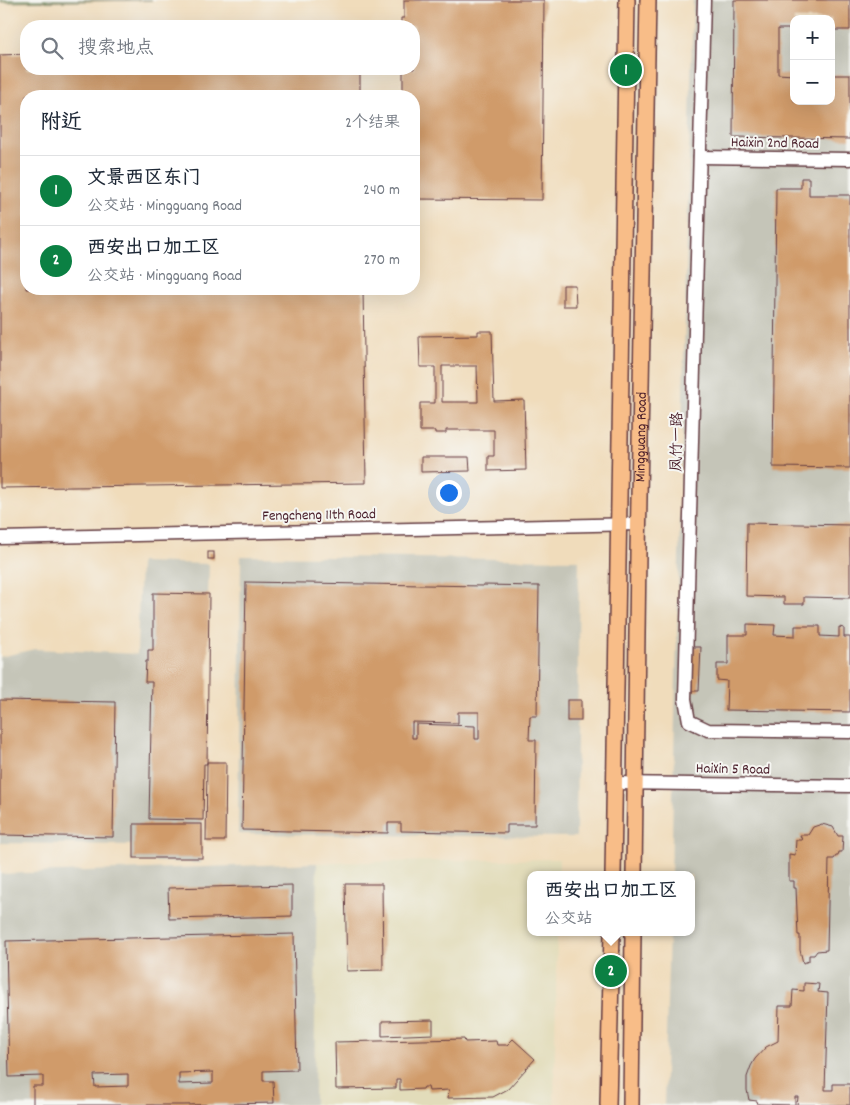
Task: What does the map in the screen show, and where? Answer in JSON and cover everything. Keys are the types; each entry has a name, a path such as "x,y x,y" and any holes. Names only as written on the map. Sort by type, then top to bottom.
{"main road":[{"name":"Mingguang Road","path":"613,871 628,0"},
{"name":"Mingguang Road","path":"634,871 638,524 648,0"},
{"path":"608,1105 612,936"},
{"path":"632,1105 633,936"}],"street":[{"name":"凤竹一路","path":"704,0 686,698 689,722 708,730 850,732"},
{"name":"Haixin 2nd Road","path":"700,157 850,160"},
{"name":"Fengcheng 11th Road","path":"0,538 638,524"},
{"name":"HaiXin 5 Road","path":"615,783 850,786"}],"shaded area":[{"path":"693,0 850,0 850,1105 664,1105 669,936 695,936 695,871 671,871"},
{"path":"241,556 579,560 576,837 238,834"},
{"path":"140,562 209,564 200,863 131,861 131,845 0,843 0,657 35,649 137,654"},
{"path":"559,859 559,871 527,871 527,936 557,936 554,1105 314,1105 317,863"},
{"path":"317,863 314,1105 0,1105 0,874"}],"green space":[{"path":"0,0 152,0 0,2"}],"building":[{"path":"404,0 544,0 542,200 420,199 420,90 403,90 403,75 420,75 420,20 401,20 401,18 404,18"},
{"path":"734,0 850,0 850,30 835,30 835,15 790,15 790,29 778,29 778,74 790,75 790,105 835,105 835,75 850,75 850,139 733,137"},
{"path":"20,54 20,75 360,75 360,90 20,90 20,295 363,295 366,483 0,488 0,55"},
{"path":"801,178 809,178 809,195 850,195 850,468 773,467 776,188 801,188"},
{"path":"563,285 575,285 576,306 563,306"},
{"path":"478,331 492,331 494,401 524,400 526,470 488,471 488,456 494,456 494,430 446,430 446,433 420,431 420,403 435,403 435,367 420,367 419,336 478,335","holes":["442,366 477,366 478,402 442,402"]},
{"path":"421,457 469,457 470,471 421,472"},
{"path":"747,523 850,525 850,598 804,597 804,604 784,604 784,597 746,596"},
{"path":"208,552 214,552 214,559 208,559"},
{"path":"246,582 539,586 537,716 530,716 529,740 536,740 535,825 507,825 507,833 401,831 401,823 388,823 388,833 242,830","holes":["458,712 479,712 479,739 475,739 475,726 416,724 416,738 412,738 412,722 458,723"]},
{"path":"153,593 209,594 207,764 204,764 203,820 149,819 152,682 145,682 148,650 153,650"},
{"path":"747,624 775,625 774,635 795,636 795,626 820,626 820,636 839,637 839,627 844,628 844,637 850,637 850,712 726,710 727,681 717,680 717,664 728,664 728,635 747,635"},
{"path":"691,647 701,647 699,691 689,691"},
{"path":"0,700 115,702 113,837 0,835"},
{"path":"567,700 581,700 581,721 567,721"},
{"path":"207,762 226,762 225,841 206,841"},
{"path":"134,824 202,824 202,858 134,858"},
{"path":"822,824 833,827 838,836 843,836 842,852 839,852 838,856 834,859 829,859 827,950 817,951 814,955 809,955 809,961 803,963 800,950 800,935 798,935 796,888 794,888 794,881 789,881 789,854 795,855 796,840 802,840 800,835 808,835 813,827"},
{"path":"345,884 382,884 383,970 347,971"},
{"path":"292,885 292,916 169,919 168,888"},
{"path":"294,934 297,1070 263,1071 263,1081 273,1081 274,1103 33,1105 33,1086 43,1086 43,1076 9,1077 6,941","holes":["213,1072 213,1083 179,1084 179,1073","128,1074 128,1086 95,1087 94,1075"]},
{"path":"804,983 819,984 818,992 828,993 825,1090 833,1090 833,1084 850,1084 850,1105 797,1105 798,1097 795,1097 795,1105 758,1104 757,1101 749,1100 747,1077 751,1066 766,1047 778,1041 779,1006 792,1006 793,990 804,991"},
{"path":"433,1020 433,1034 382,1036 382,1021"},
{"path":"464,1039 465,1042 496,1041 497,1045 507,1045 513,1039 535,1059 508,1089 493,1097 448,1098 449,1090 429,1091 428,1087 400,1090 400,1079 396,1079 396,1088 336,1089 335,1042"}],"place":[{"name":"文景西区东门","path":"626,70"},
{"name":"西安出口加工区","path":"611,971"}]}
